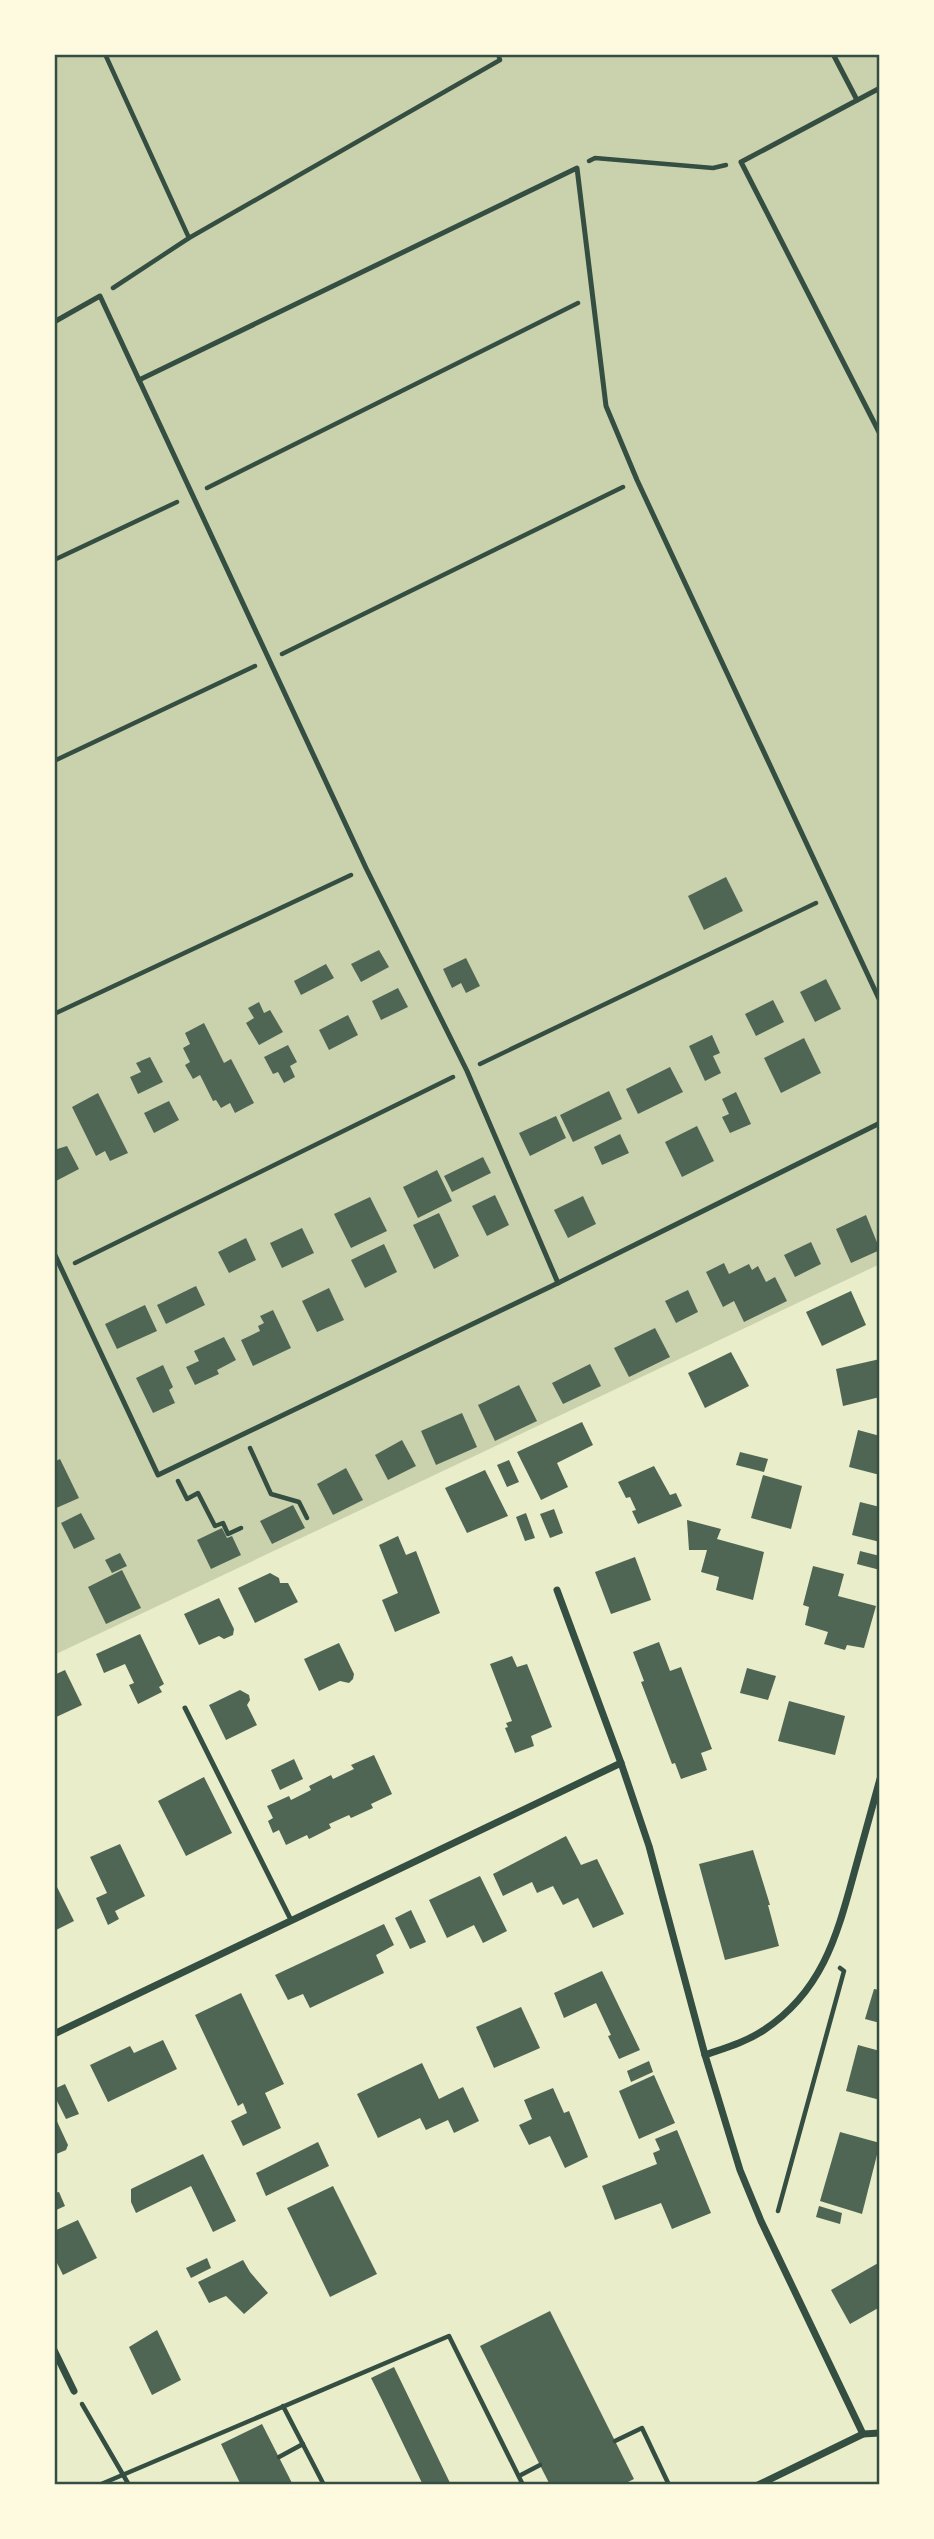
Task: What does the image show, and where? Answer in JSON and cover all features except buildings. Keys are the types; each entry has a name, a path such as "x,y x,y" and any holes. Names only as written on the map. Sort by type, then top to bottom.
{"street":[{"path":"557,1590 649,1846 705,2055 750,2197 863,2434"},
{"path":"54,2034 621,1763"},
{"path":"705,2055 742,2042 764,2030 803,1997 816,1978 837,1933 880,1779"},
{"path":"54,2350 74,2391"},
{"path":"758,2485 863,2434 880,2433"}],"lane":[{"path":"833,54 857,100"},
{"path":"880,88 741,162 880,434"},
{"path":"139,380 577,168 606,406 637,480 880,1001"},
{"path":"54,322 100,296 366,868 467,1071 558,1283"},
{"path":"54,1253 158,1475 558,1283 880,1123"},
{"path":"185,1709 291,1920"}],"path":[{"path":"105,54 189,238"},
{"path":"100,296 189,238 499,57"},
{"path":"577,168 595,158 713,168 741,162"},
{"path":"54,560 193,495 591,297"},
{"path":"54,761 268,661 637,480"},
{"path":"54,1014 366,868"},
{"path":"62,1269 830,897"},
{"path":"244,1434 271,1494 299,1502 307,1518"},
{"path":"172,1468 187,1499 198,1493 215,1526 223,1523 228,1534 240,1528"},
{"path":"776,2216 844,1971"},
{"path":"99,2485 449,2336 523,2485"},
{"path":"74,2391 129,2485"},
{"path":"283,2406 324,2485"},
{"path":"615,2441 642,2428 668,2485"},
{"path":"279,2457 303,2444"},
{"path":"519,2476 540,2465"}],"green space":[{"path":"54,54 880,54 880,1264 54,1655"}]}
